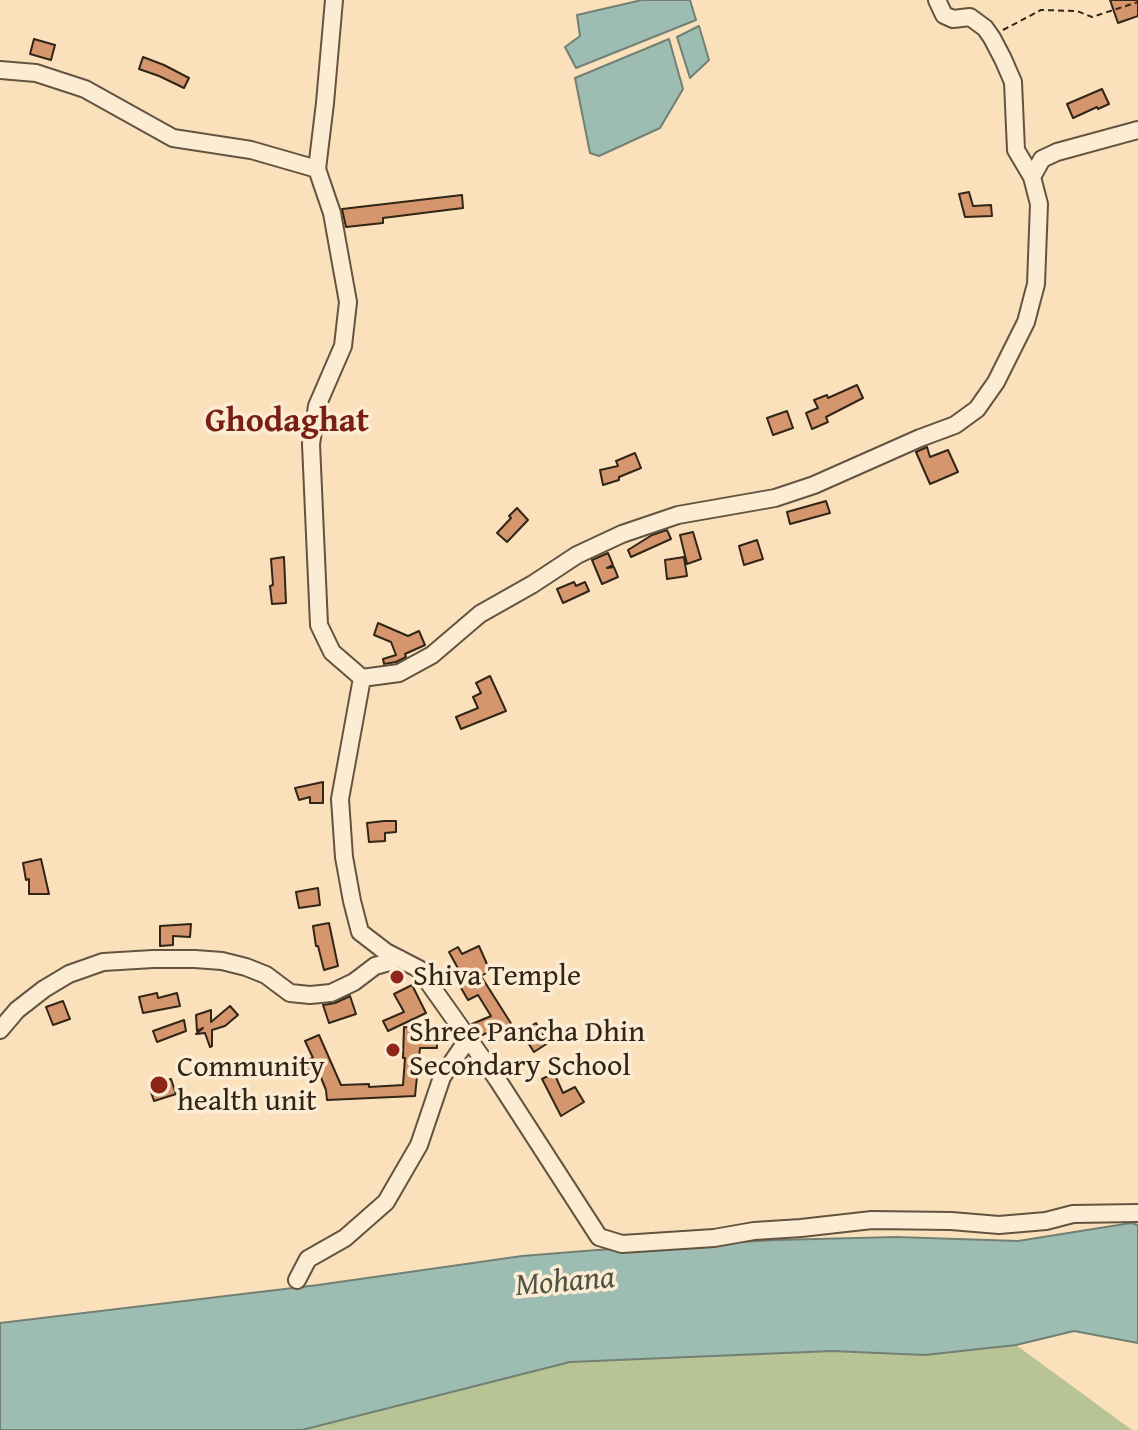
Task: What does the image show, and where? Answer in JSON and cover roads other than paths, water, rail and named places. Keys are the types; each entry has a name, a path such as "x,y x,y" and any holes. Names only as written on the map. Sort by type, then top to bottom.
{"street":[{"path":"334,0 317,169 332,213 348,302 343,346 317,406 311,444 319,625 332,652 362,678 399,673 432,655 480,614 577,555 622,534 678,515 775,498 814,485 955,425 977,409 996,382 1026,322 1036,284 1039,204 1032,177 1016,150 1013,82 992,38 985,28 970,17 953,19 944,15 937,0"},
{"path":"0,70 36,73 85,89 173,138 251,150 317,169"},
{"path":"1032,177 1042,159 1057,152 1138,130"},
{"path":"362,678 340,799 344,857 360,932 386,952 419,969 497,1079 599,1237 622,1244 714,1238 754,1231 872,1220 999,1225 1046,1221 1073,1214 1138,1213"},
{"path":"0,1030 17,1010 44,989 69,974 103,962 153,959 222,961 266,975 290,993 310,995 331,993 354,982 375,966 400,959"},
{"path":"297,1280 308,1259 345,1238 386,1202 419,1145 442,1077 468,1039"}],"water":[{"path":"642,0 690,0 696,20 576,68 565,47 580,36 577,15"},
{"path":"699,26 709,60 690,78 677,37"},
{"path":"669,39 683,89 660,128 599,156 590,153 575,78"},
{"name":"Mohana","path":"1131,1223 1138,1225 1138,1343 1074,1331 1016,1345 925,1355 832,1351 570,1362 302,1430 0,1430 0,1323 318,1285 522,1256 776,1240 896,1237 1018,1241"}],"place":[{"name":"Shiva Temple","path":"397,977"},
{"name":"Shree Pancha Dhin Secondary School","path":"393,1050"},
{"name":"Community health unit","path":"159,1085"}],"district":[{"name":"Ghodaghat","path":"287,422"}]}
